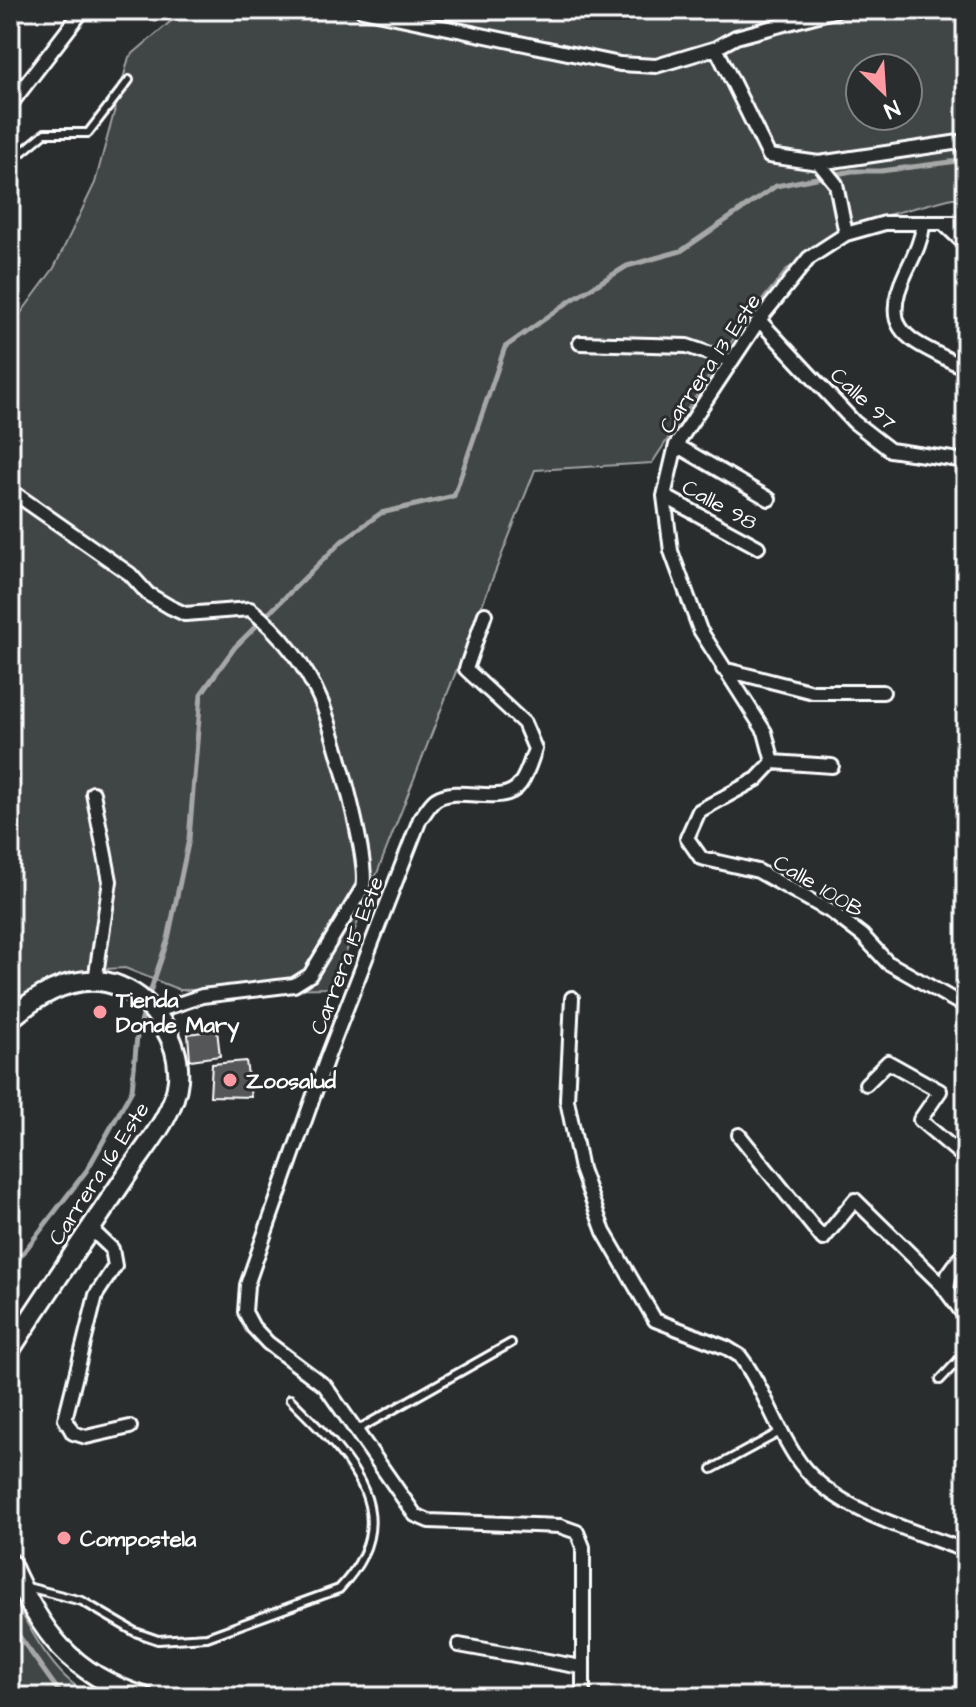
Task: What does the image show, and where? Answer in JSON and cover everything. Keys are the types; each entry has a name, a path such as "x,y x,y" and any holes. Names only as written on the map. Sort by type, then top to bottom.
{"main road":[{"name":"Carrera 16 Este","path":"10,1019 32,1002 68,984 95,981 120,986 154,1012 173,1045 178,1081 157,1129 10,1350"},
{"path":"10,1563 46,1633 60,1649 110,1685 144,1697"}],"street":[{"path":"10,105 83,10"},
{"path":"362,10 620,64 656,66 716,48 736,37 837,10"},
{"path":"716,48 769,156 819,163 966,141"},
{"path":"819,163 836,184 846,234"},
{"name":"Carrera 13 Este","path":"773,762 765,732 700,630 671,551 664,496 676,445 759,320 809,258 846,234 885,223 923,226 966,223"},
{"path":"945,225 966,245"},
{"path":"923,226 921,240 894,298 893,317 902,332 966,369"},
{"name":"Calle 97","path":"759,320 854,422 890,450 966,461"},
{"path":"580,343 687,346 731,361"},
{"path":"676,445 769,499"},
{"path":"10,490 130,574 148,594 170,607 185,614 250,609 274,628 321,701 358,833 366,864 363,887 310,975 294,985 202,996 154,1012"},
{"name":"Calle 98","path":"664,496 758,547"},
{"name":"Carrera 15 Este","path":"356,1431 325,1386 268,1343 253,1327 245,1312 247,1285 327,1058 420,819 435,799 455,792 502,795 514,792 522,783 535,749 532,735 524,723 466,669 485,614"},
{"path":"723,669 813,692 883,692"},
{"path":"773,762 832,766"},
{"name":"Calle 100B","path":"773,762 757,779 699,811 687,838 701,858 758,871 833,913 863,936 887,962 966,1007"},
{"path":"93,793 110,881 95,981"},
{"path":"572,998 567,1100 581,1169 604,1232 655,1320 740,1356 800,1463 824,1487 855,1507 966,1551"},
{"path":"866,1084 888,1062 940,1091 920,1120 966,1159"},
{"path":"739,1135 823,1239 855,1200 946,1289 966,1316"},
{"path":"91,1229 112,1249 115,1266 96,1295 65,1419 73,1433 86,1437 130,1427"},
{"path":"946,1289 949,1275 966,1251"},
{"path":"356,1431 415,1515 429,1521 560,1526 577,1532 583,1547 583,1697"},
{"path":"459,1645 581,1667"}],"lane":[{"path":"10,162 45,133 88,133 129,80"},
{"path":"356,1431 511,1343"},
{"path":"940,1380 966,1352"},
{"path":"20,1585 82,1601 135,1632 158,1640 207,1637 339,1589 355,1572 367,1550 372,1530 368,1500 360,1476 338,1447 290,1399"},
{"path":"712,1469 783,1431"}],"shaded area":[{"path":"184,10 966,10 966,198 952,198 864,221 787,269 745,321 652,463 535,470 332,988 180,990 125,968 84,970 31,991 10,1011 10,328 54,268 95,183 129,57"},
{"path":"10,1590 25,1620 57,1668 84,1691 98,1697 10,1697"}],"building":[{"path":"217,1030 220,1056 190,1060 188,1034"},
{"name":"Zoosalud","path":"246,1061 251,1097 210,1096 212,1064"}],"waterway":[{"path":"150,992 168,939 189,839 201,694 235,647 342,541 381,513 454,496 505,347 627,266 681,251 776,186 852,171 881,171 966,160"},
{"path":"10,1270 87,1170 132,1090 137,1036 143,1016"},
{"path":"10,1618 19,1636 63,1697"}],"place":[{"name":"Tienda Donde Mary","path":"100,1012"},
{"name":"Zoosalud","path":"230,1080"},
{"name":"Compostela","path":"64,1538"}]}
